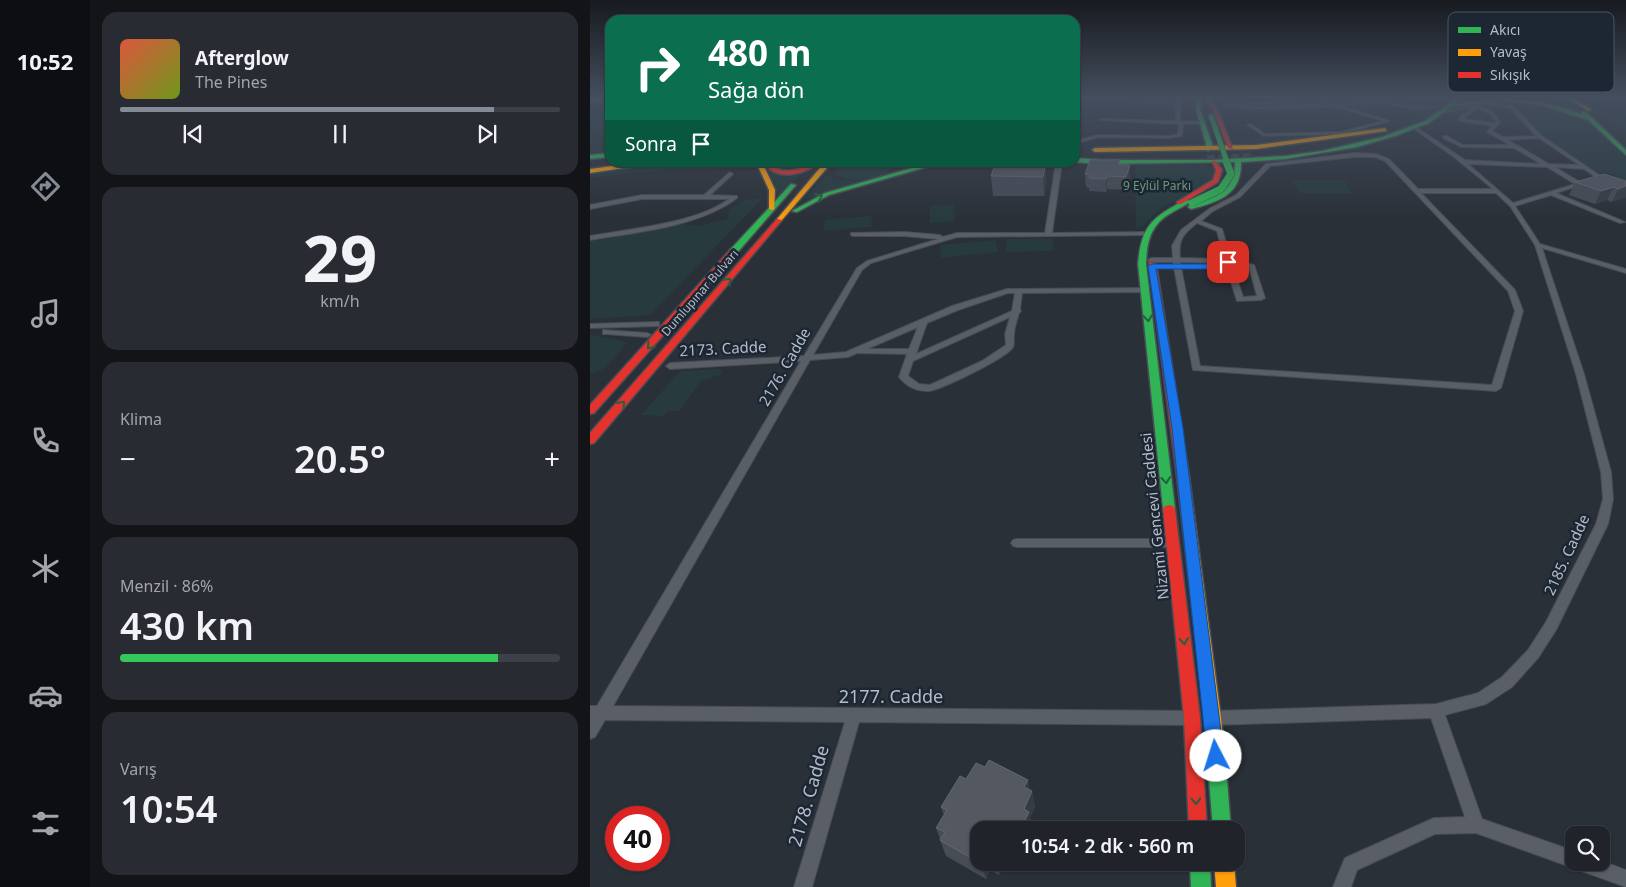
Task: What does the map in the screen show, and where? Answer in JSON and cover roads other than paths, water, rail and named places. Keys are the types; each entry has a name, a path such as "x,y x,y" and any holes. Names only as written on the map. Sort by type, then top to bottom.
{"main road":[{"path":"1205,137 1204,151 1207,156 1223,152 1349,137"},
{"path":"1216,137 1223,152"},
{"path":"1220,137 1223,152"},
{"path":"1248,154 1361,137"},
{"path":"1080,151 1180,150 1223,152 1238,161 1334,151 1376,142 1383,137"},
{"path":"1611,137 1626,151"},
{"path":"1080,151 1204,151"},
{"path":"1080,159 1204,151"},
{"name":"Nizami Gencevi Caddesi","path":"1172,212 1220,185 1225,173 1223,152"},
{"name":"Nizami Gencevi Caddesi","path":"1221,821 1213,718 1177,428 1152,263 1154,236 1172,212 1188,196 1216,181 1223,152"},
{"path":"1080,159 1242,152 1244,155 1243,159 1238,161"},
{"path":"590,160 605,158"},
{"path":"590,160 605,161"},
{"name":"Nizami Gencevi Caddesi","path":"1198,821 1192,718 1142,264 1144,234 1156,218 1220,195 1236,184 1238,179 1238,161"},
{"path":"590,171 622,167"},
{"path":"762,167 772,190 772,209"},
{"path":"774,167 772,169 781,173 793,172 806,167"},
{"name":"Dumlupınar Bulvarı","path":"590,411 810,167"},
{"name":"Dumlupınar Bulvarı","path":"590,440 825,167"},
{"path":"829,167 830,174 835,178 860,180 883,176 898,167"},
{"path":"766,236 815,198 884,179 917,167"},
{"path":"1192,718 1213,718"},
{"path":"1200,871 1201,887"},
{"path":"1225,871 1226,887"}],"street":[{"path":"1080,141 1093,137"},
{"name":"2185. Cadde","path":"1213,718 1436,711 1481,699 1507,682 1533,654 1551,626 1602,524 1608,498 1606,472 1594,422 1538,245 1512,205 1498,191 1464,162 1429,137"},
{"path":"1446,137 1462,146 1515,147"},
{"path":"1500,139 1532,137"},
{"path":"1512,205 1602,179 1541,137"},
{"path":"1500,139 1550,165 1580,184"},
{"path":"1354,155 1376,156 1387,160 1511,290 1519,311 1496,388 1196,368 1175,246 1183,231 1196,221 1211,210 1238,196 1268,165 1354,155"},
{"path":"1464,162 1585,167"},
{"path":"1048,235 1058,167"},
{"path":"706,196 730,174"},
{"path":"1416,189 1492,186"},
{"path":"1416,189 1498,191"},
{"path":"1551,193 1622,222"},
{"path":"590,207 630,198 735,197 722,206 682,220 590,238"},
{"path":"1152,263 1217,266 1228,262 1246,263 1252,266 1261,298 1240,299 1228,262 1220,230 1196,221"},
{"path":"853,234 904,234 943,238"},
{"name":"2176. Cadde","path":"590,732 595,713 863,265 957,235 1144,234"},
{"path":"1538,245 1626,271"},
{"path":"854,351 955,308 1008,291 1145,290"},
{"path":"924,321 903,377 911,384 931,388 998,356 1009,348 1011,344 1009,335 1017,311 1019,291"},
{"path":"854,351 911,356 1017,311"},
{"path":"590,326 656,324"},
{"path":"590,330 647,335"},
{"name":"2173. Cadde","path":"670,366 808,358 854,351"},
{"path":"1017,543 1174,543"},
{"path":"1436,711 1476,825"},
{"name":"2177. Cadde","path":"595,713 1192,718"},
{"name":"2178. Cadde","path":"803,887 854,715"},
{"path":"1342,887 1351,864 1434,826 1476,825 1565,857"},
{"path":"1605,871 1626,879"}],"tunnel":[{"path":"1207,159 1251,157"}],"park label":[{"name":"9 Eylül Parkı","path":"1157,186"}]}
